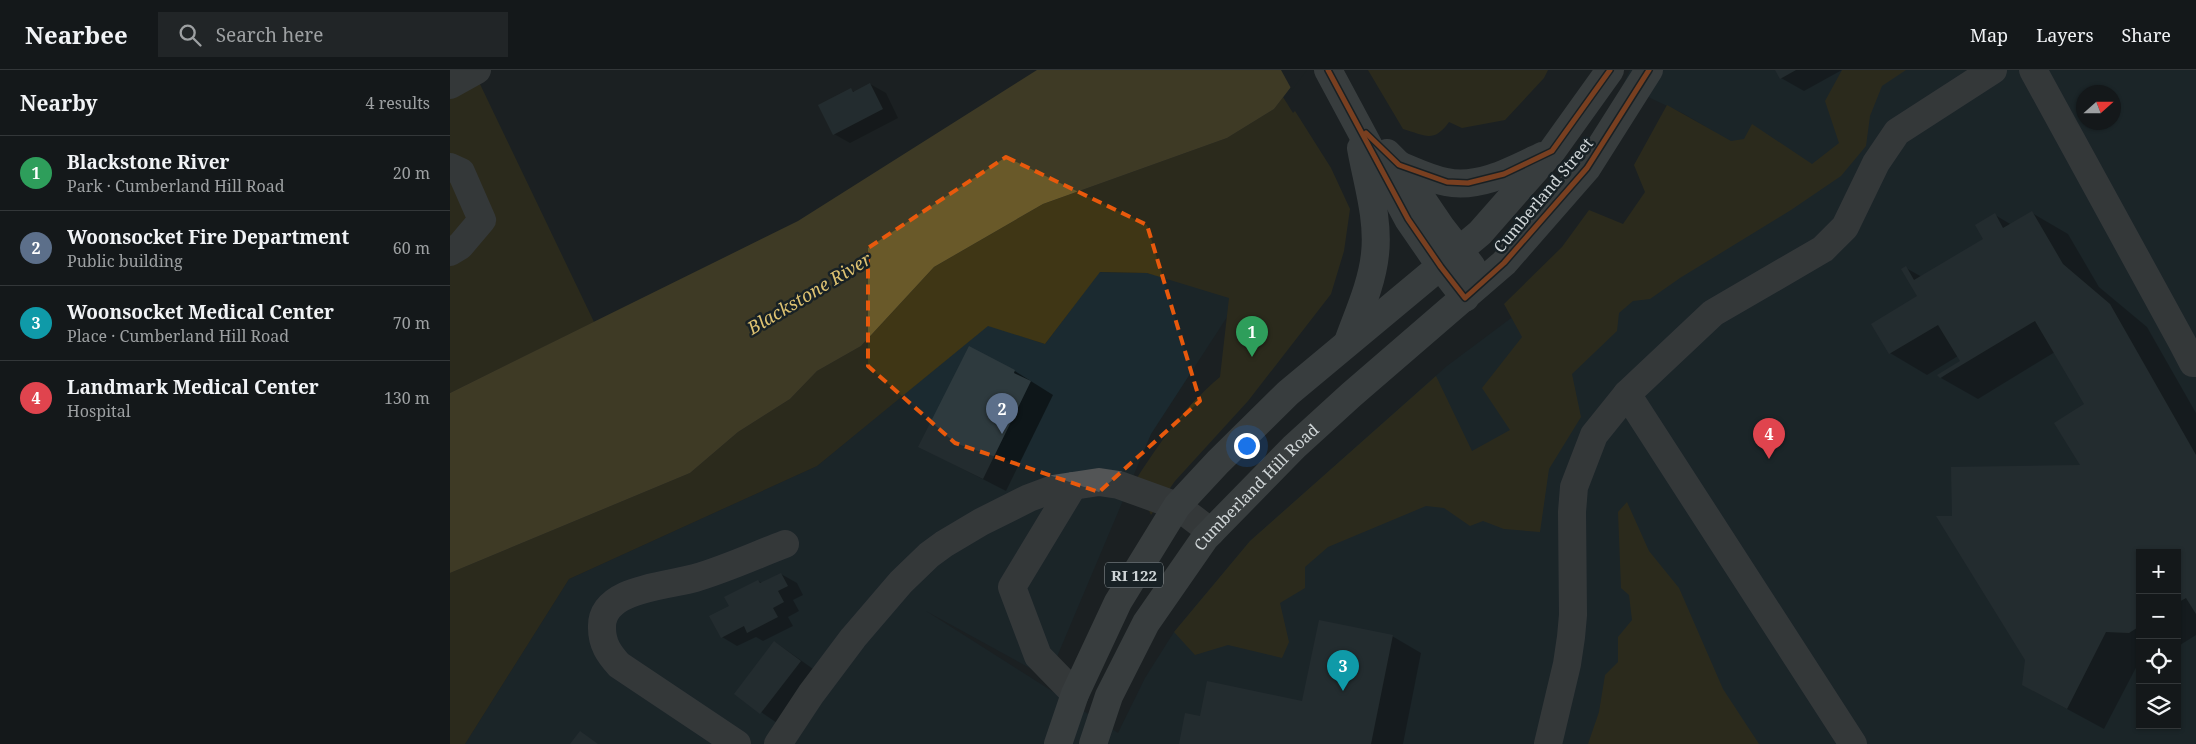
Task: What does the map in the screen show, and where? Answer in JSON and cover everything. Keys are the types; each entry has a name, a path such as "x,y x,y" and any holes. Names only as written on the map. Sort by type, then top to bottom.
{"main road":[{"path":"1328,70 1408,219 1451,259"},
{"name":"Cumberland Street","path":"1348,342 1451,259 1480,233 1552,151 1610,70"},
{"name":"Cumberland Street","path":"1474,290 1529,236 1587,168 1649,70"},
{"path":"1356,122 1399,165 1451,259 1474,290"},
{"path":"1348,342 1365,294 1375,255 1374,221 1356,122"},
{"path":"1399,165 1447,182 1468,183 1504,174 1552,151"},
{"name":"Cumberland Hill Road","path":"1093,744 1108,696 1146,623 1182,569 1211,532 1294,447 1358,388 1474,290"},
{"name":"RI 122","path":"1058,744 1075,694 1118,602 1178,506 1218,462 1288,393 1348,342"}],"street":[{"path":"450,85 477,70"},
{"path":"1548,744 1570,644 1573,615 1572,512 1574,487 1594,435 1626,394 1713,313 1823,249 1845,227 1876,163 1897,132 1993,70"},
{"path":"2033,70 2193,363 2196,363"},
{"path":"450,167 461,172 482,220 460,246 450,252"},
{"path":"1626,394 1853,744"},
{"path":"778,744 853,638 901,582 929,555 981,522 1029,498 1053,489 1099,482 1119,485 1178,506 1211,532"},
{"path":"1073,486 1012,587 1038,656 1075,694"},
{"path":"737,744 619,665 609,655 602,639 602,622 609,607 631,592 696,578 785,544"}],"highlighted area":[{"path":"1006,157 1147,225 1200,401 1099,492 955,443 868,366 868,248"}],"shaded area":[{"path":"1368,70 1548,70 1544,78 1505,120 1462,128 1449,122 1438,133 1428,136 1403,129"},
{"path":"1630,70 2196,70 2196,744 465,744 569,579 817,466 988,325 1045,344 1099,272 1147,273 1242,294 1151,434 1048,678 926,611 1118,733 1145,678 1174,632 1250,541 1447,366 1562,280 1680,278 1711,130 1684,114 1623,85"},
{"path":"1842,70 1906,70 1882,86 1870,116 1866,146 1841,176 1791,210 1680,278 1650,299 1633,301 1619,313 1617,331 1572,374 1581,417 1549,469 1540,532 1504,529 1483,521 1470,526 1444,508 1426,506 1328,547 1305,567 1305,588 1280,603 1289,642 1282,658 1228,645 1195,655 1174,632 1250,541 1436,376 1472,451 1510,430 1482,388 1522,337 1504,304 1562,247 1589,210 1623,224 1645,192 1634,165 1667,105 1731,141 1744,139 1752,124 1812,164 1839,143 1825,101"},
{"path":"478,80 594,322 450,393 450,96"},
{"path":"1283,97 1293,113 1295,111 1331,168 1350,209 1344,251 1331,294 1248,401 1175,481 1151,515 1135,481 1184,413 1220,377 1229,298 1147,273 1100,272 1045,344 988,326 817,466 569,579 465,744 450,744 450,573 690,473 738,432 790,399 817,371 861,346 934,267 1043,204 1227,138 1274,109"},
{"path":"1627,502 1649,551 1679,588 1723,689 1759,744 1588,744 1599,712 1605,675 1618,662 1618,637 1632,620 1629,595 1621,588 1618,512"}],"water":[{"path":"1037,70 1304,70 1274,109 1227,138 1043,204 934,267 861,346 817,371 790,399 738,432 690,473 450,573 450,393 798,221"}],"pier":[{"path":"1281,70 1307,70 1292,90"}],"building":[{"path":"1775,70 1796,70 1780,79"},
{"path":"870,83 883,109 833,135 818,105 851,88 853,92"},
{"path":"2032,211 2063,264 2110,304 2196,455 2196,614 2186,598 2181,601 2181,549 2136,549 2136,629 2129,633 2106,632 2067,709 2022,685 2025,660 1936,516 1952,516 1951,467 2080,465 2054,423 2084,404 2035,321 1940,378 1937,375 1960,361 1938,325 1889,354 1871,324 1917,296 1901,269 1906,266 1914,280 1983,239 1975,225 1995,213 2003,228"},
{"path":"969,346 1015,370 1014,373 1031,381 983,479 918,447"},
{"path":"781,573 788,586 778,591 784,602 773,608 778,617 747,633 744,626 721,638 709,616 729,606 724,597 758,580 760,583"},
{"path":"1319,620 1393,635 1371,744 1179,744 1185,713 1200,716 1207,681 1302,701"},
{"path":"774,641 801,661 760,714 734,694"},
{"path":"580,731 598,744 570,744"}],"cycle path":[{"path":"1328,70 1408,219 1465,298 1504,263 1587,168 1649,70"},
{"path":"1366,133 1399,165 1447,182 1468,183 1504,174 1552,151 1610,70"}],"place":[{"name":"Blackstone River","path":"1252,357"},
{"name":"Woonsocket Fire Department","path":"1002,434"},
{"name":"Landmark Medical Center","path":"1769,459"},
{"name":"Woonsocket Medical Center","path":"1343,691"}]}
